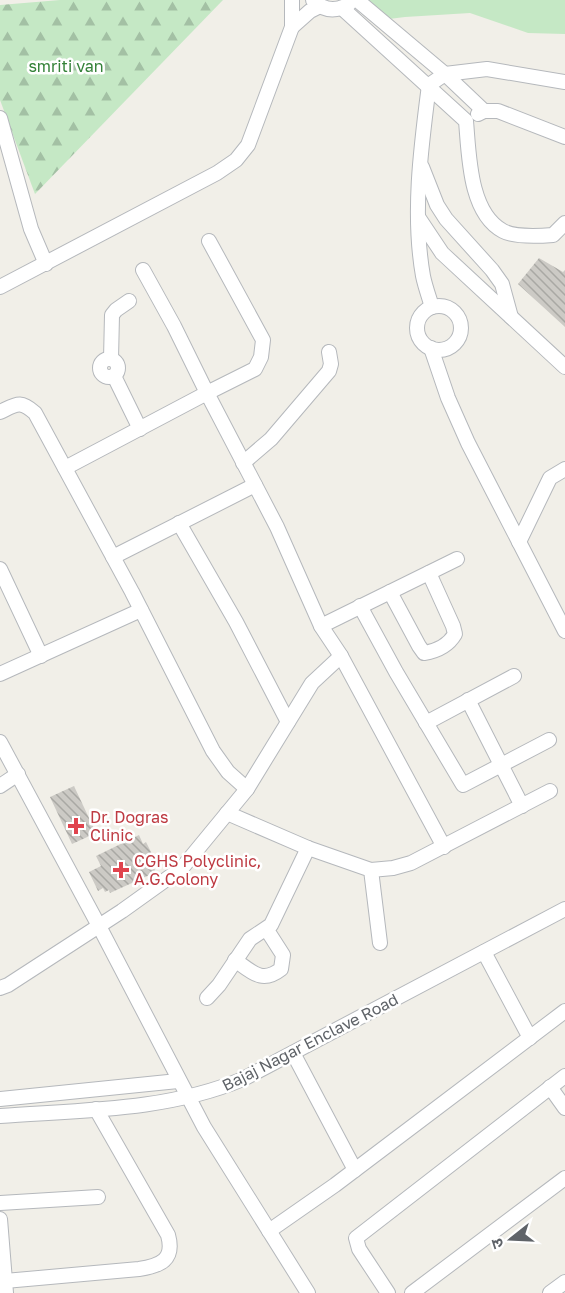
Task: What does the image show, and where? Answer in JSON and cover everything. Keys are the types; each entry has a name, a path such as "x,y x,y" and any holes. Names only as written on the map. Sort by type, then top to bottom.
{"street":[{"path":"0,287 217,173 236,160 248,145 292,27 291,0"},
{"path":"357,0 445,74 484,111"},
{"path":"292,27 316,3 327,9 347,4 466,121 471,177 484,213 503,231 536,236 553,235 565,223"},
{"path":"432,307 423,277 418,238 421,164 429,85 445,74 487,69 565,82"},
{"path":"466,121 484,111 498,111 565,138"},
{"path":"0,118 31,229 46,264"},
{"path":"421,164 437,205 446,219 502,284 511,318"},
{"path":"418,217 442,253 565,367"},
{"path":"65,468 255,369 261,357 262,340 209,241"},
{"path":"143,270 277,527 321,626 341,656 444,847"},
{"path":"129,301 112,315 111,359 118,365 114,376 140,429"},
{"path":"431,348 444,349 451,346 459,335 460,321 452,310 439,306 432,307 420,316 418,323 420,338 431,348 448,398 468,443 565,631"},
{"path":"243,463 271,440 329,371 331,364 329,352"},
{"path":"0,412 20,404 35,413 141,610 213,751 228,772 247,789"},
{"path":"519,542 550,478 565,469"},
{"path":"113,557 255,485"},
{"path":"179,523 236,622 288,722"},
{"path":"321,626 456,559"},
{"path":"0,569 41,656"},
{"path":"390,592 418,646 424,652 443,647 451,641 455,634 429,573"},
{"path":"360,606 463,785 549,740"},
{"path":"0,674 141,610"},
{"path":"0,987 8,985 99,926 182,868 247,789 312,683 341,656"},
{"path":"426,723 514,676"},
{"path":"468,700 503,764 522,806"},
{"path":"0,742 99,926 178,1081 219,1153 309,1293"},
{"path":"0,786 18,774"},
{"path":"227,813 308,848 371,870 393,868 411,862 550,791"},
{"path":"207,998 219,985 250,939 271,926 308,848"},
{"path":"371,870 380,943"},
{"name":"Bajaj Nagar Enclave Road","path":"0,1116 136,1105 188,1098 217,1090 293,1053 565,909"},
{"path":"235,960 256,975 267,977 281,969 284,955 267,930"},
{"path":"484,952 530,1038"},
{"path":"269,1231 355,1170 565,1011"},
{"path":"293,1053 355,1170"},
{"path":"388,1293 359,1249 356,1239 565,1076"},
{"path":"0,1100 178,1081"},
{"path":"550,1087 565,1108"},
{"path":"0,1219 5,1287 157,1266 167,1258 171,1246 168,1235 96,1108"},
{"path":"412,1293 565,1179"},
{"path":"0,1203 98,1197"},
{"path":"550,1293 565,1282"}],"green space":[{"name":"smriti van","path":"60,0 223,0 35,194 0,100 0,5"},
{"path":"368,0 565,0 565,34 528,33 470,13 389,19"}],"building":[{"path":"539,258 563,272 565,270 565,327 518,284"},
{"path":"74,786 96,833 72,844 50,797"},
{"path":"139,835 143,844 146,842 155,860 151,862 156,872 110,893 109,890 105,892 103,888 98,891 89,872 101,866 96,856"}],"place":[{"name":"Dr. Dogras Clinic","path":"76,826"},
{"name":"CGHS Polyclinic, A.G.Colony","path":"121,870"}]}
